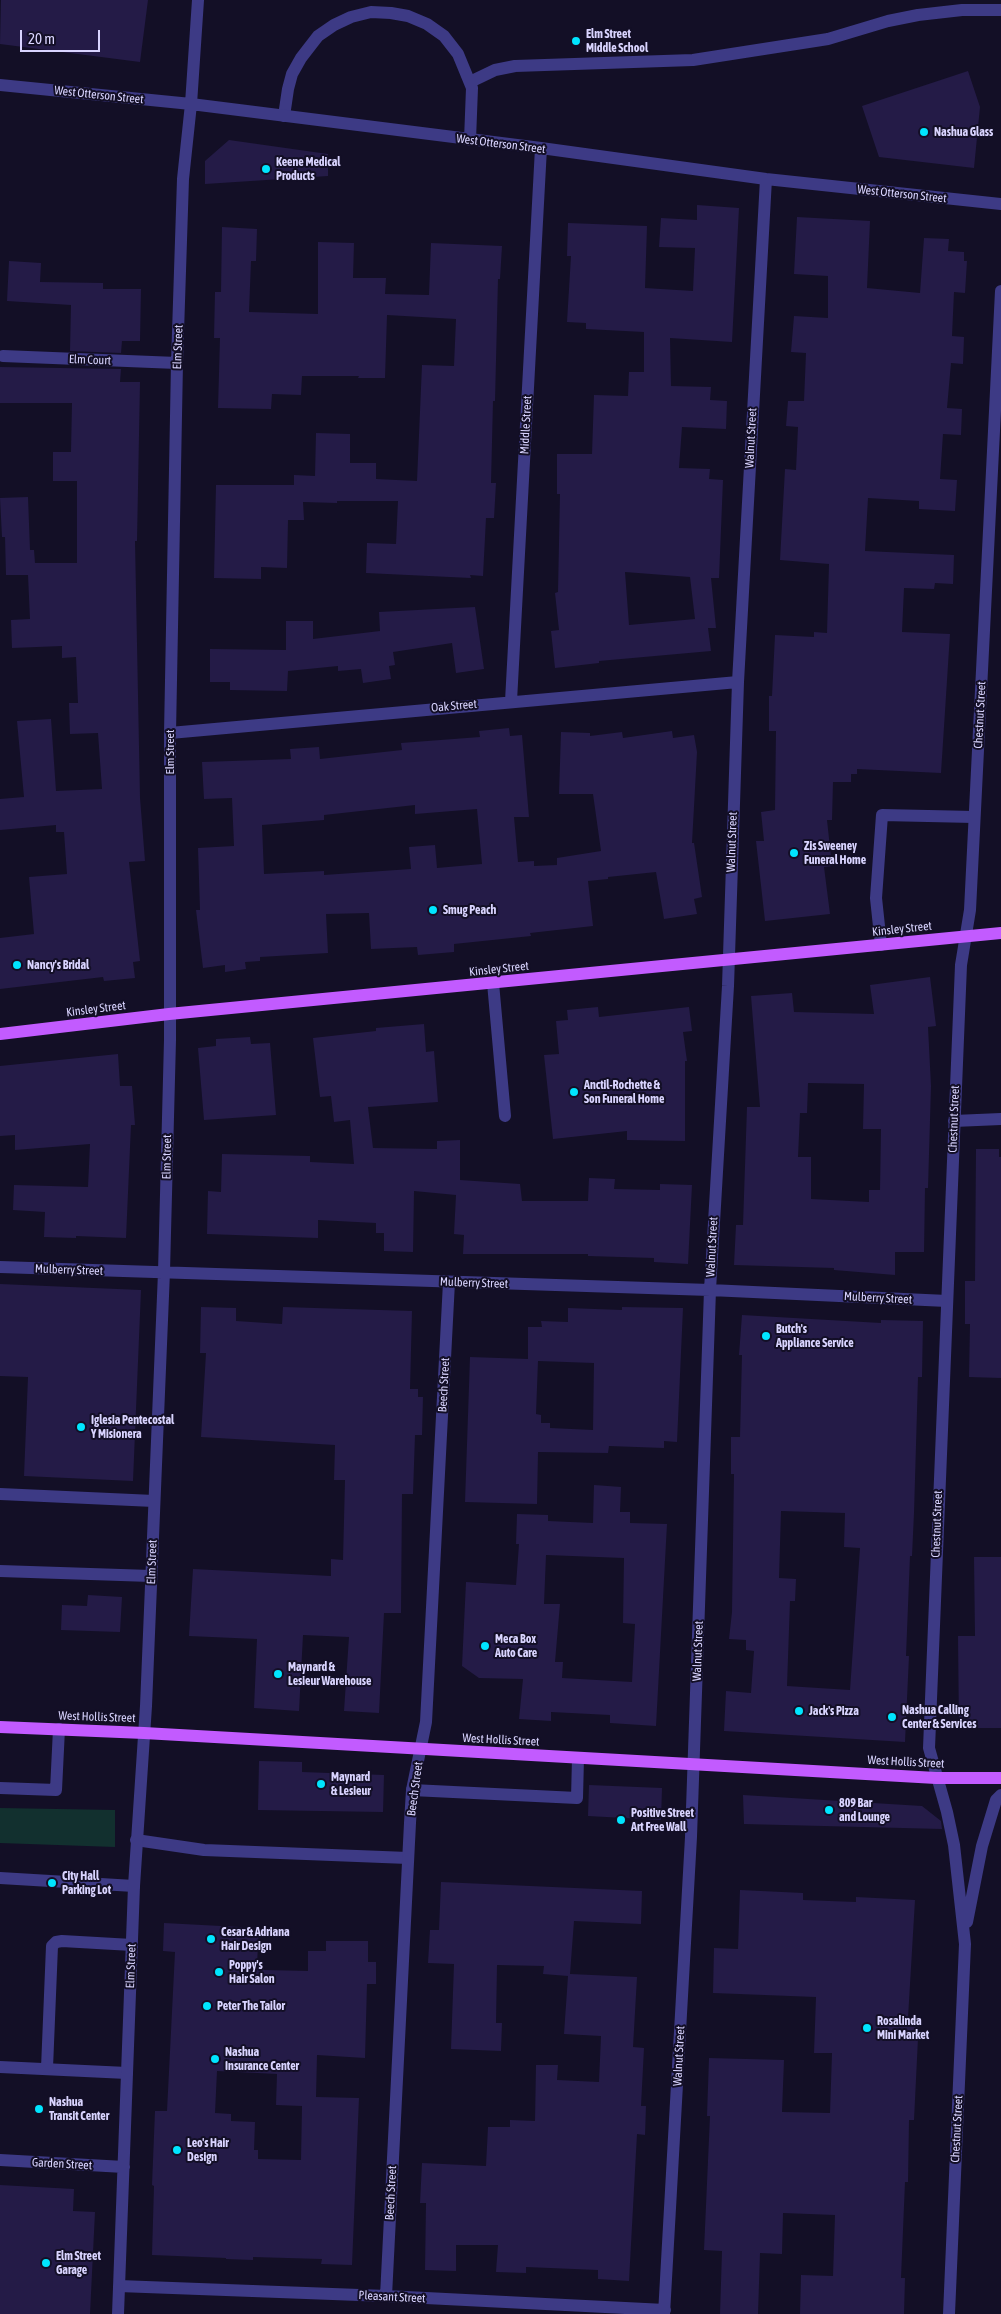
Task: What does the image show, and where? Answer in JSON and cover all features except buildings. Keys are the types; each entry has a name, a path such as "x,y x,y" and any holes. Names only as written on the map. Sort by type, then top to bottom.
{"main road":[{"name":"Kinsley Street","path":"0,1034 169,1014 1001,933"},
{"name":"West Hollis Street","path":"0,1727 144,1733 936,1778 1001,1778"}],"street":[{"name":"Elm Street","path":"118,2314 136,1840 144,1733 164,1272 169,1014 170,733 177,363 183,179 191,104 198,0"},
{"path":"470,82 495,70 515,66 693,60 828,39 902,17 948,11 1001,10"},
{"path":"284,116 289,82 300,58 326,30 361,14 380,12 400,14 427,24 444,36 458,54 470,82 473,96 470,140"},
{"name":"West Otterson Street","path":"0,85 191,104 541,148 766,179 1001,204"},
{"name":"Middle Street","path":"511,701 541,148"},
{"name":"Walnut Street","path":"664,2312 694,1764 710,1290 728,959 738,682 766,179"},
{"name":"Chestnut Street","path":"965,1944 954,1845 948,1812 936,1778 929,1748 961,965 970,910 1001,290"},
{"name":"Elm Court","path":"3,356 177,363"},
{"name":"Oak Street","path":"170,733 738,682"},
{"path":"881,945 876,898 882,815 974,817"},
{"path":"493,983 505,1116"},
{"path":"954,1121 1001,1119"},
{"name":"Mulberry Street","path":"0,1267 710,1290 947,1300"},
{"name":"Beech Street","path":"386,2296 412,1790 427,1712 449,1282"},
{"path":"0,1494 154,1501"},
{"path":"0,1570 151,1576"},
{"path":"0,1788 56,1790 59,1729"},
{"path":"412,1790 578,1798 578,1758"},
{"name":"Chestnut Street","path":"949,2314 965,1944 970,1906 982,1846 996,1800 1001,1795"},
{"path":"136,1840 204,1850 408,1858"},
{"path":"0,1878 134,1886"},
{"path":"47,2068 52,1946 56,1942 62,1941 132,1945"},
{"path":"0,2067 127,2073"},
{"name":"Garden Street","path":"0,2160 124,2167"},
{"name":"Pleasant Street","path":"119,2286 386,2296 664,2312"}],"green space":[{"path":"0,1808 115,1810 115,1847 0,1843"}],"place":[{"name":"Elm Street Middle School","path":"576,41"},
{"name":"Nashua Glass","path":"924,132"},
{"name":"Keene Medical Products","path":"266,169"},
{"name":"Zis Sweeney Funeral Home","path":"794,853"},
{"name":"Smug Peach","path":"433,910"},
{"name":"Nancy's Bridal","path":"17,965"},
{"name":"Anctil-Rochette & Son Funeral Home","path":"574,1092"},
{"name":"Butch's Appliance Service","path":"766,1336"},
{"name":"Iglesia Pentecostal Y Misionera","path":"81,1427"},
{"name":"Meca Box Auto Care","path":"485,1646"},
{"name":"Maynard & Lesieur Warehouse","path":"278,1674"},
{"name":"Jack's Pizza","path":"799,1711"},
{"name":"Nashua Calling Center & Services","path":"892,1717"},
{"name":"Maynard & Lesieur","path":"321,1784"},
{"name":"809 Bar and Lounge","path":"829,1810"},
{"name":"Positive Street Art Free Wall","path":"621,1820"},
{"name":"City Hall Parking Lot","path":"52,1883"},
{"name":"Cesar & Adriana Hair Design","path":"211,1939"},
{"name":"Poppy's Hair Salon","path":"219,1972"},
{"name":"Peter The Tailor","path":"207,2006"},
{"name":"Rosalinda Mini Market","path":"867,2028"},
{"name":"Nashua Insurance Center","path":"215,2059"},
{"name":"Nashua Transit Center","path":"39,2109"},
{"name":"Leo's Hair Design","path":"177,2150"},
{"name":"Elm Street Garage","path":"46,2263"}]}
